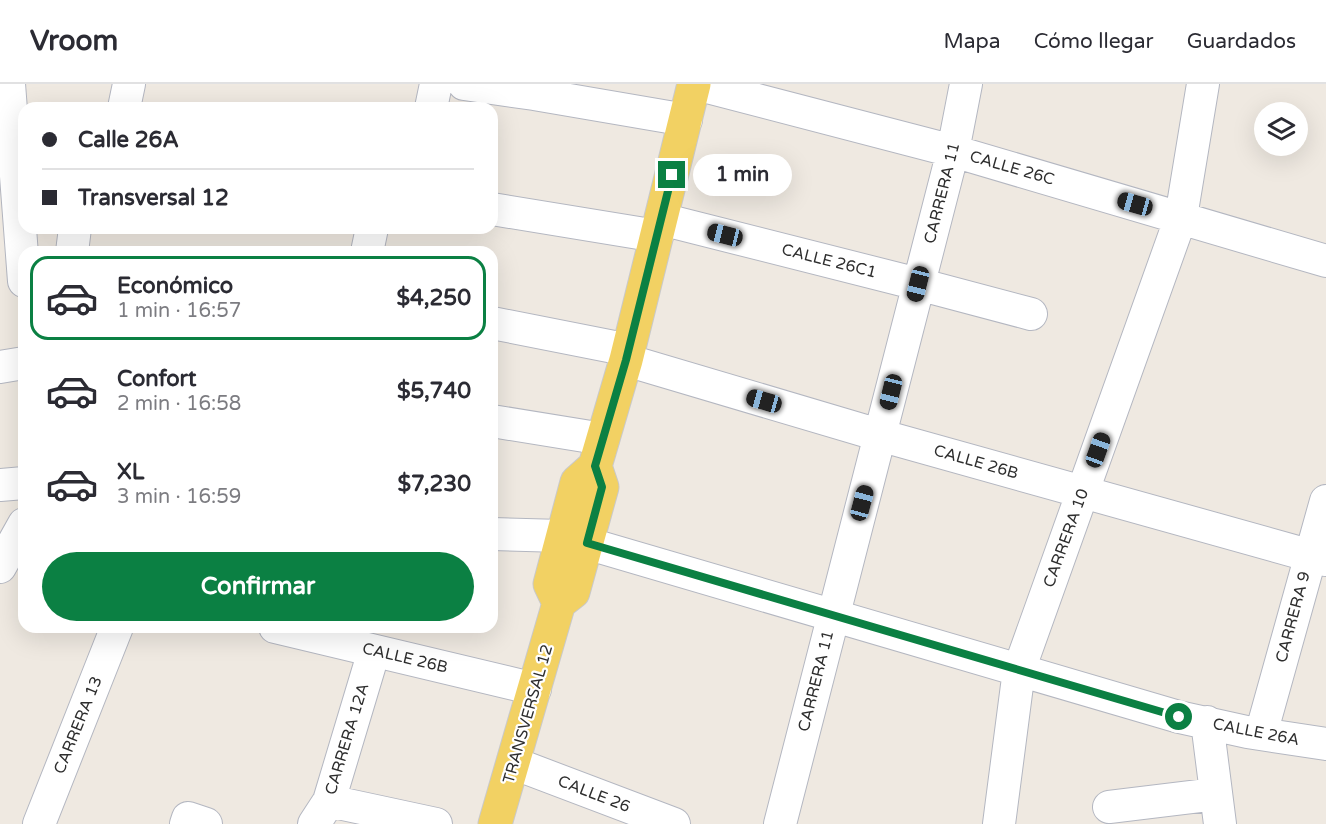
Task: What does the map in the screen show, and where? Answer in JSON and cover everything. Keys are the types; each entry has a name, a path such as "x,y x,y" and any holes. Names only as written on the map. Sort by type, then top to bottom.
{"main road":[{"name":"TRANSVERSAL 12","path":"495,824 559,603 550,584 574,540 577,482 599,453 628,355 695,84"}],"street":[{"path":"9,84 18,132 8,172 18,232"},
{"path":"125,102 129,84"},
{"path":"432,102 436,84"},
{"path":"464,84 534,89 686,120"},
{"name":"CALLE 26C","path":"695,84 953,151 1326,261"},
{"name":"CARRERA 11","path":"780,824 953,151 966,84"},
{"name":"CARRERA 10","path":"999,824 1019,670 1181,217 1203,84"},
{"path":"498,210 659,228"},
{"name":"CALLE 26C1","path":"659,228 918,284 1030,314"},
{"name":"CALLE 26B","path":"498,324 628,355 879,435 1318,557"},
{"path":"0,367 18,364"},
{"path":"498,423 599,453"},
{"path":"0,485 18,484"},
{"name":"CARRERA 9","path":"1261,734 1318,557 1326,501"},
{"name":"CALLE 26A","path":"498,534 574,540 1179,717 1261,734 1326,744"},
{"path":"0,567 18,535"},
{"name":"CARRERA 13","path":"39,824 115,633"},
{"name":"CALLE 26B","path":"300,633 535,689"},
{"name":"CARRERA 12A","path":"321,812 374,651"},
{"path":"1109,807 1218,809 1207,722"},
{"name":"CALLE 26","path":"513,763 674,824"},
{"path":"321,812 436,824"}],"route":[{"path":"672,175 626,360 595,466 602,487 587,543 1179,717"}]}
